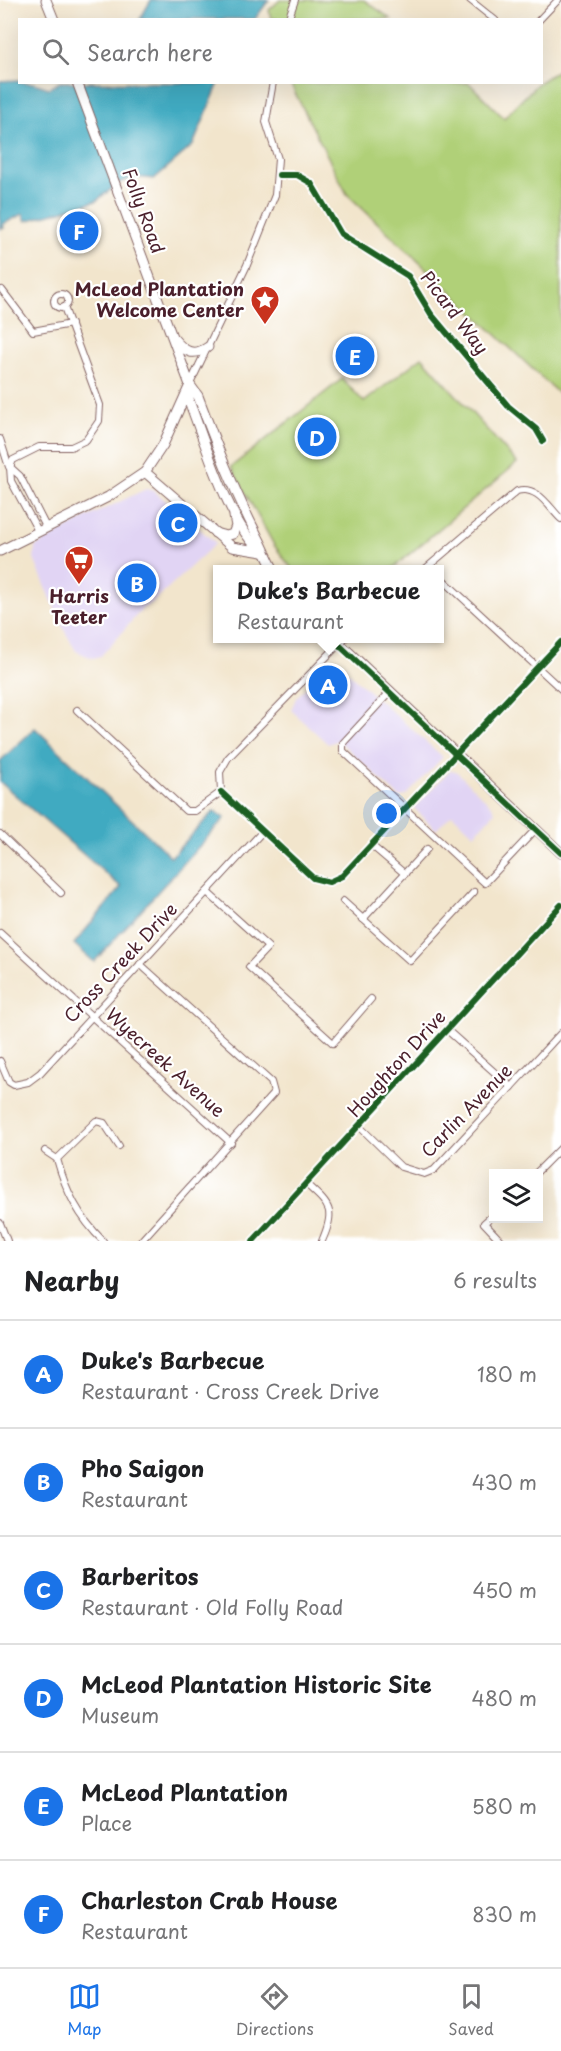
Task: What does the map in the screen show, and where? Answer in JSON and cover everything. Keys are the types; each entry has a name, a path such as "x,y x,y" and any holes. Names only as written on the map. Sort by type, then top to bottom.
{"main road":[{"path":"46,0 53,18"},
{"name":"Folly Road","path":"78,84 190,385 198,396 231,484 271,565"},
{"path":"171,335 187,351 199,352 208,347"},
{"path":"0,551 108,497 145,472 163,445 190,385"},
{"name":"Folly Road","path":"190,385 189,401 230,505 252,544 263,552"},
{"path":"145,472 232,548 263,552"},
{"path":"215,533 226,536 235,530 230,505"},
{"path":"342,643 390,692 557,850"}],"street":[{"path":"289,18 295,0"},
{"path":"470,0 492,18"},
{"path":"541,18 558,0"},
{"path":"190,385 251,255 275,195 279,175 278,159 266,122 273,84"},
{"name":"Picard Way","path":"279,175 297,175 311,183 341,234 408,276 431,314 508,406 536,429 543,441"},
{"path":"1,288 33,331 70,324"},
{"path":"10,467 13,460 39,447 78,444 92,433 99,421 99,400 64,307"},
{"path":"0,440 10,467"},
{"path":"0,461 20,476 42,529"},
{"path":"431,565 517,491 526,488 534,491 561,519"},
{"path":"444,581 561,689"},
{"path":"336,643 228,758 220,772 221,792 313,878 321,882 329,882 342,876 561,642"},
{"path":"390,692 343,743 342,748 406,809 485,883 536,829"},
{"path":"77,710 186,811 195,811 221,792"},
{"name":"Cross Creek Drive","path":"0,1061 9,1082 14,1085 28,1082 40,1073 262,832"},
{"path":"0,834 61,893"},
{"path":"557,850 561,839"},
{"path":"371,845 405,874"},
{"path":"363,919 427,849"},
{"path":"207,892 268,947 249,967 333,1043 371,999"},
{"path":"343,901 410,961 474,892"},
{"name":"Houghton Drive","path":"253,1241 360,1127 561,905"},
{"name":"Wyecreek Avenue","path":"0,933 231,1143"},
{"path":"140,964 271,1082 273,1095 141,1241"},
{"path":"447,1030 511,1087"},
{"name":"Carlin Avenue","path":"360,1127 401,1167 424,1174 434,1170 561,1033"},
{"path":"57,1159 96,1121 104,1123 119,1146"},
{"path":"539,1169 561,1148"},
{"path":"45,1151 57,1159 74,1205 85,1223 103,1241"},
{"path":"306,1184 329,1205 331,1221 322,1241"},
{"path":"489,1218 484,1223 501,1241"},
{"path":"0,1223 7,1241"}],"shaded area":[{"path":"146,489 154,491 216,543 153,602 143,608 100,657 92,658 76,651 63,628 34,559 35,547 84,519"},
{"path":"333,659 443,757 406,796 399,797 338,740 328,744 291,710 296,698"},
{"path":"450,770 456,771 492,806 495,812 474,834 452,814 436,830 414,808"}],"green space":[{"path":"280,0 364,0 390,18 271,18 269,10"},
{"path":"561,68 561,396 347,194 291,84 470,84 504,118 537,84 543,84 543,80"},
{"path":"422,357 517,463 397,565 289,565 274,545 231,467 342,379 364,402"}],"water":[{"path":"151,0 269,0 256,18 141,18"},
{"path":"18,80 18,84 37,84 49,88 56,84 219,84 193,145 154,179 135,177 119,183 96,201 26,221 23,214 3,224 4,228 0,229 0,81"},
{"path":"35,728 171,857 214,811 225,818 94,962 74,944 121,887 0,782 0,761"}],"cycle path":[{"path":"279,175 297,175 311,183 341,234 408,276 431,314 508,406 536,429 543,441"},
{"path":"221,792 313,878 329,882 342,876 561,642"},
{"path":"338,644 561,853"},
{"path":"253,1241 561,905"}],"place":[{"name":"Charleston Crab House","path":"79,231"},
{"name":"McLeod Plantation Welcome Center","path":"265,326"},
{"name":"McLeod Plantation","path":"355,356"},
{"name":"McLeod Plantation Historic Site","path":"317,437"},
{"name":"Barberitos","path":"178,523"},
{"name":"Pho Saigon","path":"137,583"},
{"name":"Harris Teeter","path":"79,586"},
{"name":"Duke's Barbecue","path":"328,685"}]}
